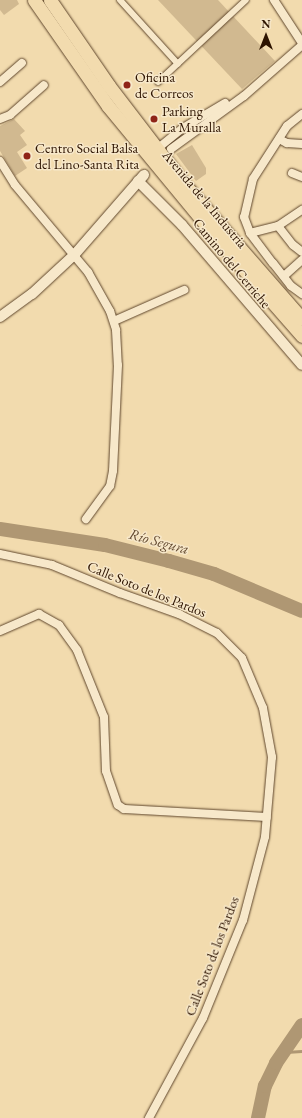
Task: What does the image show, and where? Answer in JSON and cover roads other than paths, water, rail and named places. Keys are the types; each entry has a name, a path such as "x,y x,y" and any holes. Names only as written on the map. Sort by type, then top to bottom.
{"main road":[{"name":"Avenida de la Industria","path":"34,0 112,112 215,237 302,336"},
{"path":"39,0 62,34 70,51"},
{"name":"Avenida de la Industria","path":"50,0 109,86 185,185 302,319"}],"street":[{"path":"120,0 178,64"},
{"path":"158,82 246,0"},
{"path":"171,149 244,96 301,41 274,0"},
{"path":"0,82 22,63"},
{"path":"0,119 10,115 44,85"},
{"path":"158,149 204,115 244,96"},
{"path":"302,114 287,126 253,179 244,210 244,217 250,233 291,286 302,294"},
{"path":"279,139 287,143 302,144"},
{"path":"0,161 15,185 75,254 88,272 114,321 118,365 113,471 110,486 86,519"},
{"path":"292,173 302,177"},
{"name":"Camino del Cerriche","path":"75,254 141,178 302,365"},
{"path":"250,233 278,226 302,210"},
{"path":"278,226 293,246 302,252"},
{"path":"0,317 32,294 75,254"},
{"path":"284,276 302,260"},
{"path":"114,321 184,290"},
{"name":"Calle Soto de los Pardos","path":"0,554 52,565 120,593 179,614 217,632 242,658 263,708 272,758 267,817 265,837 243,920 203,1018 149,1118"},
{"path":"0,631 39,614 59,626 77,650 104,717 106,770 118,805 124,808 267,817"}],"waterway":[{"name":"Río Segura","path":"0,529 105,545 169,561 214,574 302,611"},
{"name":"Río Segura","path":"258,1118 265,1086 276,1063 302,1025"},
{"path":"286,1052 302,1051"}],"place":[{"name":"Oficina de Correos","path":"127,85"},
{"name":"Parking La Muralla","path":"154,119"},
{"name":"Centro Social Balsa del Lino-Santa Rita","path":"27,156"}]}
